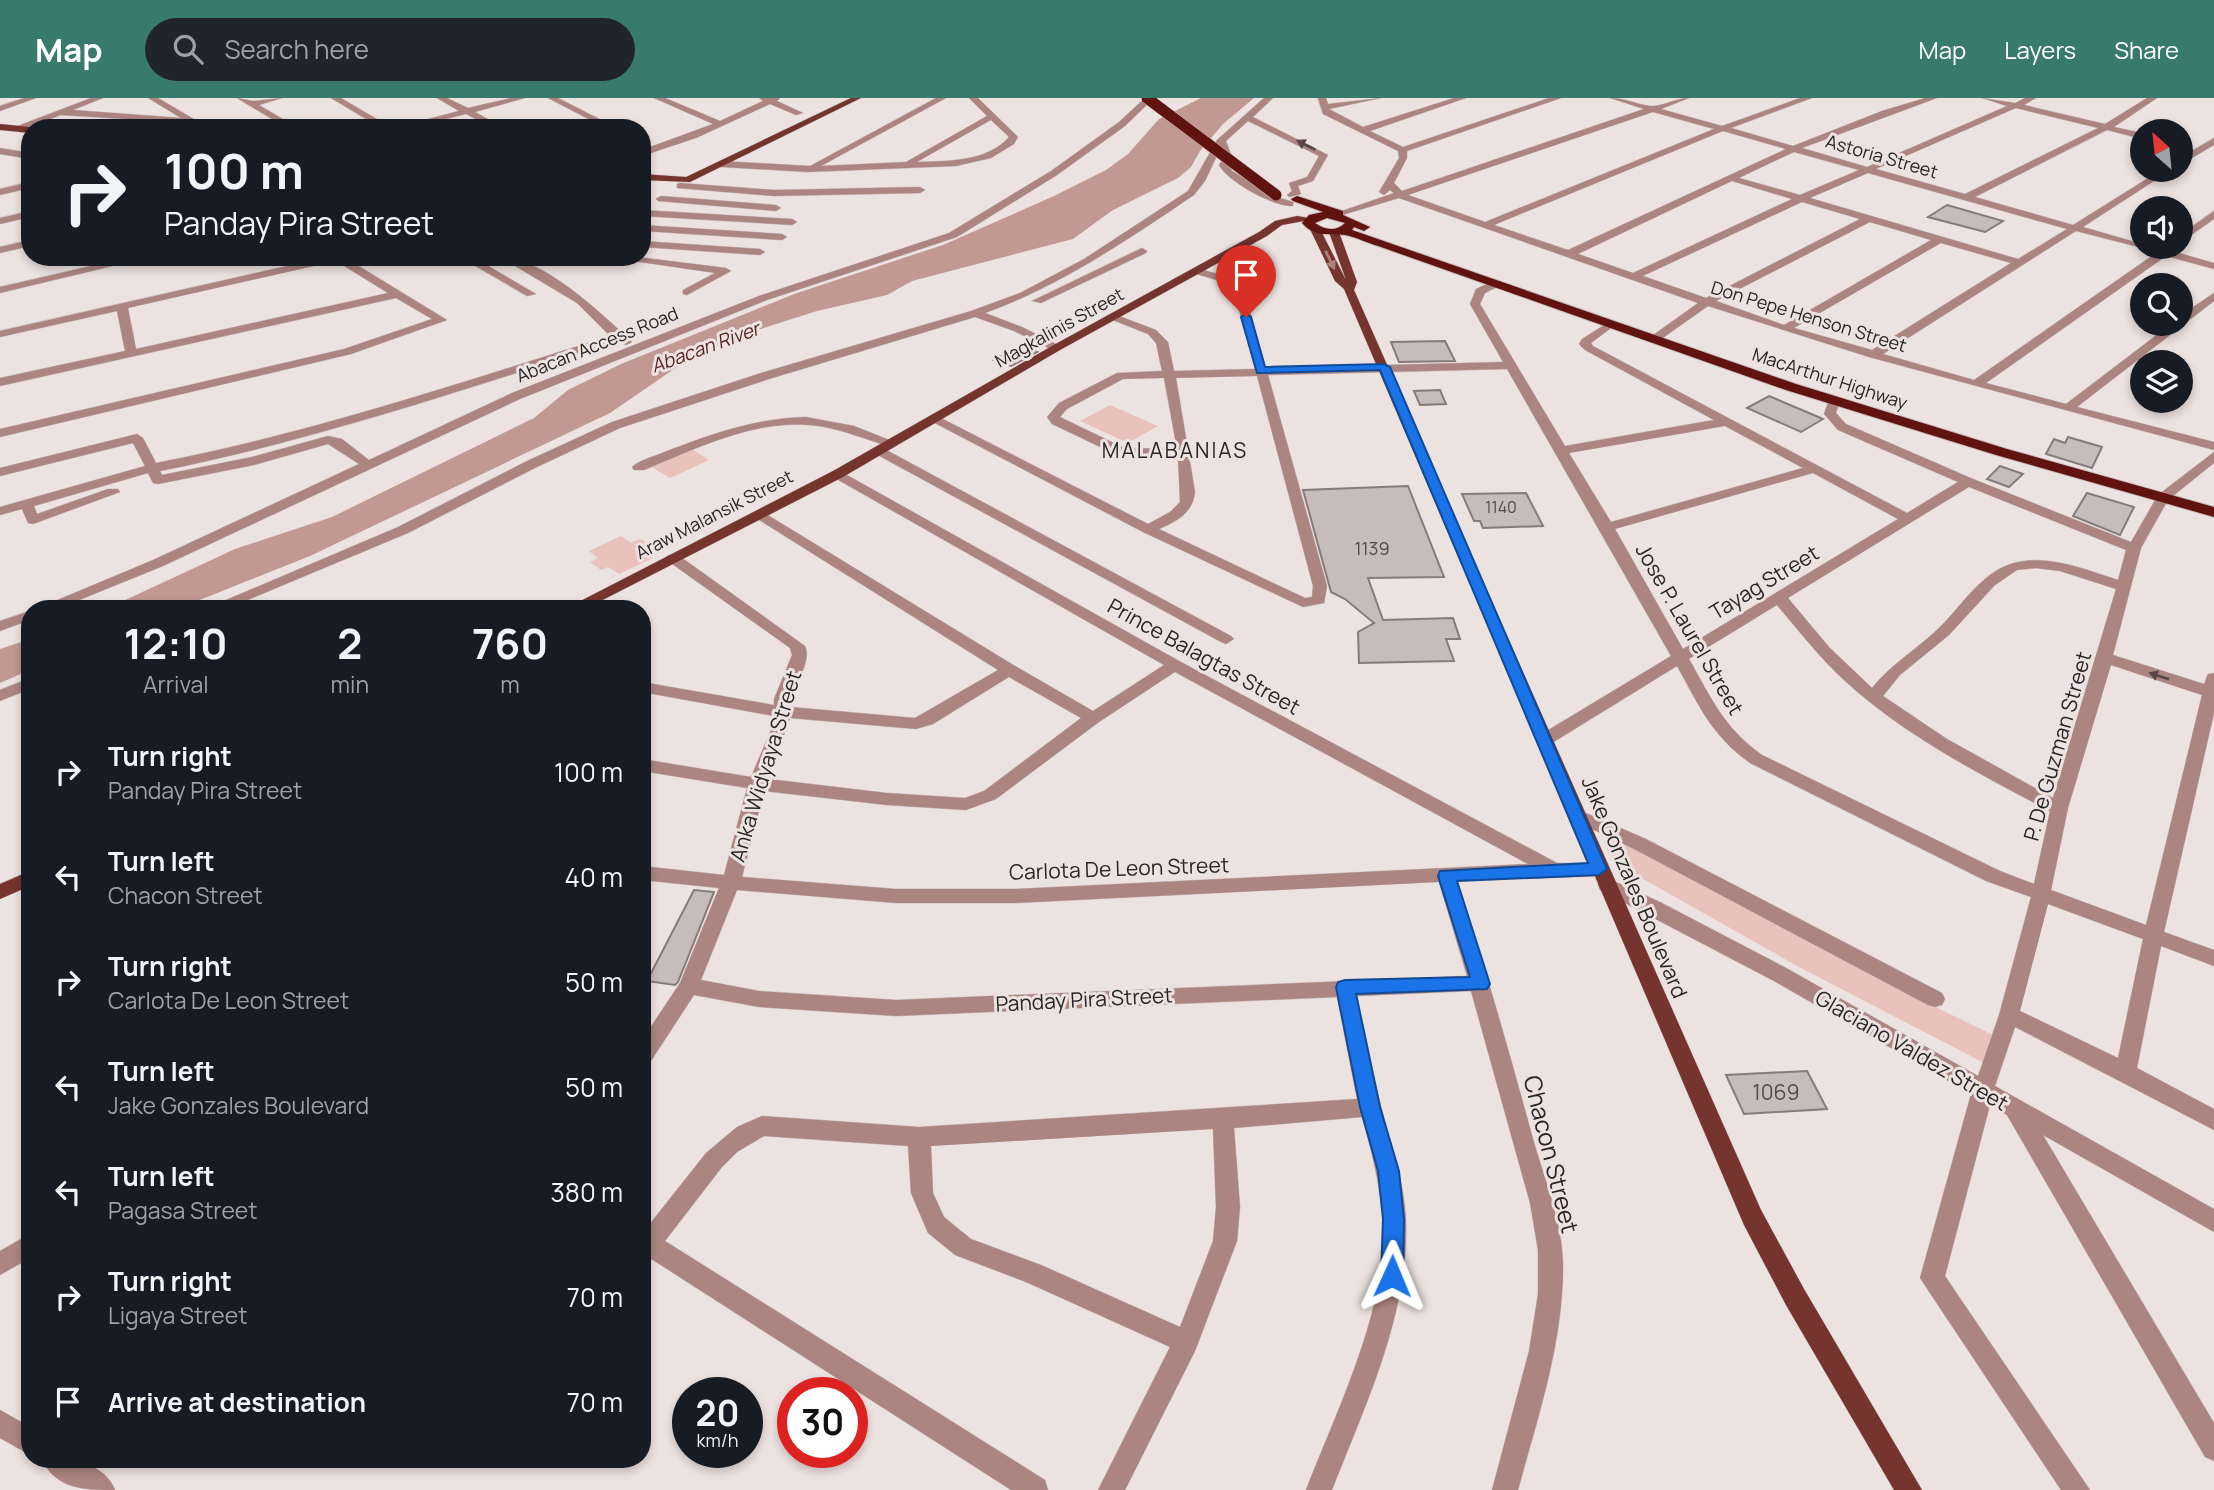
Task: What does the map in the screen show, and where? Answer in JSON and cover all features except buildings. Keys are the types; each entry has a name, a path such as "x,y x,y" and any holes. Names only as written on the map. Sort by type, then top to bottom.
{"highway":[{"path":"1148,99 1289,197 1344,223"},
{"path":"1289,197 1311,223 1344,223"},
{"path":"1289,197 1344,223"},
{"path":"1311,223 1326,215"},
{"name":"MacArthur Highway","path":"1344,223 1441,262 1653,340 1834,400 2214,512"},
{"path":"1340,251 1352,243 1386,240"}],"main road":[{"path":"651,178 684,183 857,98"},
{"path":"0,127 21,129"},
{"name":"Magkalinis Street","path":"881,449 1056,348 1264,234 1311,223"},
{"name":"Jake Gonzales Boulevard","path":"1311,223 1340,281 1349,288 1752,1217 1909,1490"},
{"name":"Jake Gonzales Boulevard","path":"1344,223 1340,251 1352,282 1349,288"},
{"name":"Araw Malansik Street","path":"591,600 761,515 881,449"},
{"path":"0,892 21,882"}],"street":[{"path":"4,98 28,99"},
{"path":"40,119 99,98"},
{"path":"152,98 187,119"},
{"path":"240,98 278,119"},
{"path":"251,104 278,98"},
{"path":"335,98 372,119"},
{"path":"441,98 483,119"},
{"path":"435,119 522,98"},
{"path":"552,98 595,119"},
{"path":"658,98 719,124"},
{"path":"808,169 942,98"},
{"path":"721,164 808,169 956,163 988,156 1014,137 973,98"},
{"path":"236,600 403,530 531,464 616,425 752,380 975,313 1062,276 1181,201 1202,183 1213,153 1222,139 1269,98"},
{"path":"1323,102 1377,98"},
{"path":"1363,130 1462,98"},
{"path":"1323,102 1333,116 1402,150 1557,98"},
{"name":"Astoria Street","path":"1614,98 2130,244"},
{"path":"1379,203 1685,98"},
{"path":"1485,225 1721,129 1808,98"},
{"path":"1569,254 1734,179 1793,149 1873,117 1933,98"},
{"path":"1986,98 2130,133"},
{"path":"1632,277 1802,198 2032,98"},
{"path":"1965,198 2107,127 2153,98"},
{"path":"0,109 28,99"},
{"path":"651,151 719,124 770,99 799,113"},
{"name":"Abacan Access Road","path":"66,600 158,563 516,396 763,298 953,235 1054,173 1122,124 1148,99"},
{"path":"61,111 164,119"},
{"path":"907,164 991,117"},
{"path":"1222,139 1227,156 1224,165 1231,176 1271,198 1289,197 1298,192 1292,185 1310,179 1324,155 1247,117"},
{"path":"14,129 21,126"},
{"path":"2193,154 2214,141"},
{"path":"651,146 658,150"},
{"path":"2193,148 2214,153"},
{"path":"1344,223 1377,207 1403,158 1402,150"},
{"path":"0,151 21,154"},
{"path":"1213,153 1227,156"},
{"path":"1734,179 2021,263"},
{"path":"1873,355 2148,182"},
{"path":"651,207 684,183 774,192 919,190"},
{"path":"1389,184 1402,196"},
{"path":"0,191 21,187"},
{"name":"Don Pepe Henson Street","path":"1402,196 1785,329 1976,384 2214,446"},
{"path":"661,200 776,208"},
{"path":"0,219 21,214"},
{"path":"651,214 792,222"},
{"path":"2193,230 2214,214"},
{"path":"1653,340 1705,303 1870,218"},
{"path":"651,230 782,237"},
{"path":"1785,329 1940,239"},
{"path":"0,250 21,245"},
{"path":"651,245 760,252"},
{"path":"994,306 1011,311 1025,307 1142,251"},
{"path":"1976,384 2155,259"},
{"name":"Astoria Street","path":"2193,259 2214,266"},
{"path":"651,262 726,270 687,292"},
{"path":"0,290 105,266"},
{"path":"0,334 302,266"},
{"path":"0,433 347,352 440,320 351,266"},
{"path":"481,266 531,294"},
{"path":"520,266 590,307 617,338 642,348"},
{"path":"933,419 1148,529 1303,603 1318,600 1320,586 1235,284 1197,271"},
{"name":"Jose P. Laurel Street","path":"1497,283 1480,291 1475,304 1607,527 1720,728 1735,744 1756,759 1993,876 2214,958"},
{"path":"0,382 398,294"},
{"path":"2193,312 2214,296"},
{"path":"122,307 131,353"},
{"path":"975,313 1018,329 1056,348"},
{"path":"1114,317 1158,337 1169,374 1183,453 1189,498 1183,510 1148,529"},
{"path":"1609,325 1586,341 1588,348 1908,519"},
{"path":"2068,408 2162,336"},
{"path":"0,512 27,505 33,520 156,474 494,378 617,338"},
{"path":"1183,453 1122,452 1056,421 1053,417 1063,406 1121,376 1511,365"},
{"path":"494,378 516,396"},
{"path":"1834,400 1830,414 1842,427 1968,482 2134,548"},
{"path":"639,467 704,442 767,425 806,421 864,433 881,449 1226,639"},
{"path":"1562,450 1726,422"},
{"path":"0,472 137,438 156,474"},
{"path":"156,474 254,461 328,440 334,440 367,464"},
{"path":"2163,498 2214,456"},
{"path":"1607,527 1813,469"},
{"name":"Prince Balagtas Street","path":"838,474 1175,666 1552,869"},
{"name":"Tayag Street","path":"1546,739 1968,482"},
{"name":"P. De Guzman Street","path":"2077,1490 1933,1278 1983,1091 2009,1015 2042,894 2059,808 2105,658 2134,548 2163,498"},
{"path":"761,515 1009,670 1093,718"},
{"name":"Anka Widyaya Street","path":"651,1044 689,986 731,882 757,784 782,723 782,699 800,649 673,558"},
{"path":"1873,697 1897,670 1953,624 1974,597 2010,566 2029,563 2054,567 2125,587"},
{"path":"1779,597 1820,648 1873,697 1933,736 2059,808"},
{"path":"0,626 21,618"},
{"path":"2105,658 2213,688 2153,936 2126,1072"},
{"path":"651,766 757,784 887,799 966,804 990,795 1093,718 1175,666"},
{"path":"651,689 766,710 916,724 1009,670"},
{"path":"0,696 21,687"},
{"path":"1579,816 1640,844 1935,999"},
{"name":"Carlota De Leon Street","path":"651,874 896,896 942,897 1198,888 1552,869 1603,877"},
{"name":"Chacon Street","path":"1446,876 1481,984 1528,1160 1544,1209 1551,1265 1547,1327 1505,1490"},
{"name":"Glaciano Valdez Street","path":"1603,877 2207,1217"},
{"name":"Panday Pira Street","path":"689,986 759,999 896,1008 1345,987 1481,984"},
{"path":"1319,1490 1369,1363 1392,1276 1394,1219 1388,1171 1370,1107 1345,987"},
{"path":"2009,1015 2126,1072 2214,1120"},
{"path":"651,1236 725,1147 744,1132 762,1126 919,1137 1223,1119 1370,1107"},
{"path":"2015,1108 2214,1448"},
{"path":"1111,1490 1186,1342 1225,1241 1228,1207 1223,1119"},
{"path":"919,1137 922,1193 936,1225 963,1247 1033,1273 1186,1342"},
{"path":"2207,1217 2214,1233"},
{"path":"651,1245 1035,1490"},
{"path":"0,1264 21,1251"},
{"path":"0,1423 21,1436"},
{"path":"68,1468 102,1490"}],"shaded area":[{"path":"1110,405 1158,426 1128,443 1080,421"},
{"path":"692,449 709,460 670,478 652,467"},
{"path":"621,536 631,543 640,539 649,544 640,549 653,558 619,574 608,567 601,570 590,562 598,558 589,551"},
{"path":"1616,840 1639,848 1913,996 1995,1036 1988,1065 1799,967 1615,863 1604,844"}],"water":[{"name":"Abacan River","path":"1201,98 1254,98 1223,124 1200,151 1191,167 1178,178 1113,210 1073,239 912,281 887,295 817,311 748,333 693,356 610,413 310,556 200,600 125,600 235,549 332,517 534,418 568,390 621,364 797,293 943,245 1054,196 1106,170 1128,154 1159,119"},
{"path":"21,642 21,674 0,683 0,649"}],"district":[{"name":"MALABANIAS","path":"1175,450"}],"route":[{"path":"1246,317 1261,371 1384,367 1579,816 1599,869 1528,870 1446,876 1481,984 1345,987 1370,1107 1388,1171 1394,1219 1392,1276"}]}
